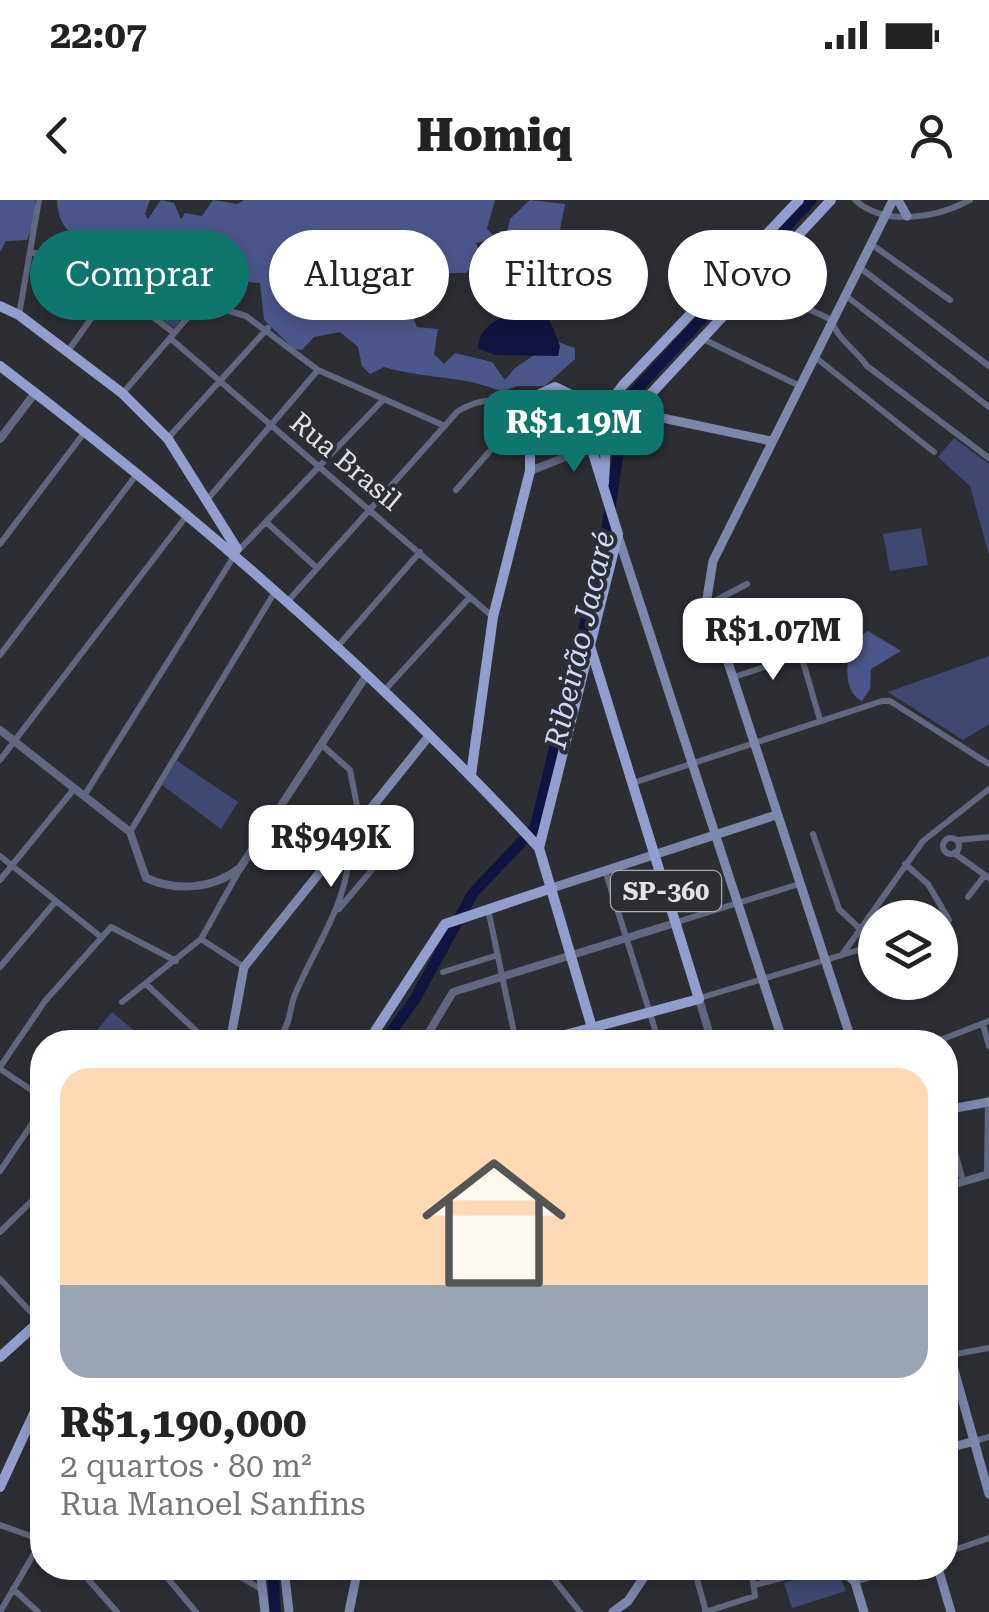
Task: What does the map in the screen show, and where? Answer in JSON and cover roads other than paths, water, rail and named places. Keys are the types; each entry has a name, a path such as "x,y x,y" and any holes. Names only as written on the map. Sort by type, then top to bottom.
{"main road":[{"path":"778,1030 613,520 594,422 598,408 799,200"},
{"path":"804,230 831,200"},
{"path":"848,1030 709,604 713,561 882,218 896,200 907,216"},
{"path":"0,306 19,315 122,393 168,439 237,552"},
{"path":"599,445 612,418 628,412 721,320"},
{"path":"0,366 237,552 471,775 539,848 592,1030"},
{"path":"471,775 493,617 530,471 531,449 522,414 540,394 555,387 570,390 582,403 598,408"},
{"path":"628,412 771,441"},
{"path":"189,513 222,526"},
{"path":"210,531 222,526"},
{"path":"539,848 618,534"},
{"name":"SP-360","path":"590,645 699,999"},
{"path":"582,678 600,674"},
{"path":"231,1030 234,1000 244,966 429,736"},
{"path":"376,1030 439,932 455,918 776,815"},
{"path":"609,1030 699,999"},
{"path":"958,1109 988,1101"},
{"path":"0,1357 30,1332"},
{"path":"958,1387 989,1494"},
{"path":"0,1488 30,1422"},
{"path":"958,1446 975,1441"},
{"path":"260,1580 265,1612"},
{"path":"285,1580 288,1612"},
{"path":"348,1612 355,1580"},
{"path":"612,1612 630,1607 644,1580"},
{"path":"941,1580 950,1612"},
{"path":"855,1582 864,1612"}],"street":[{"path":"35,230 40,200"},
{"path":"855,200 882,218 929,214 970,200"},
{"path":"870,243 950,300"},
{"path":"19,315 30,257"},
{"path":"859,267 989,366"},
{"path":"846,294 989,406"},
{"path":"249,318 268,328 318,370 444,426"},
{"path":"827,318 867,366 989,458"},
{"path":"68,351 90,320"},
{"name":"Rua Brasil","path":"153,320 220,383 493,617"},
{"path":"122,393 186,320"},
{"path":"168,439 268,328"},
{"path":"703,339 800,386"},
{"path":"814,356 934,452"},
{"path":"206,500 318,370"},
{"path":"0,438 35,392"},
{"path":"288,601 466,406 494,398 522,414 456,490"},
{"path":"84,796 237,552 383,400"},
{"path":"0,544 84,432"},
{"path":"530,471 599,445"},
{"path":"531,449 543,464"},
{"path":"0,656 138,473"},
{"path":"0,760 189,513"},
{"path":"266,522 318,568"},
{"path":"337,647 420,552"},
{"path":"709,604 748,584"},
{"path":"130,832 276,590"},
{"path":"383,692 470,597"},
{"path":"723,643 848,602"},
{"path":"734,677 802,655 820,720"},
{"path":"122,1002 202,939 240,868 366,676"},
{"path":"632,784 820,720 890,701 989,764"},
{"path":"0,730 130,832 142,874 153,882 186,888 215,882 240,868"},
{"path":"322,746 350,770 360,821"},
{"path":"0,880 74,789"},
{"path":"880,900 932,832 989,789"},
{"path":"355,794 371,807"},
{"path":"284,1030 294,998 338,910 411,823"},
{"path":"932,832 959,847 954,852"},
{"path":"813,834 840,908 858,927"},
{"path":"338,910 350,857 350,837"},
{"path":"949,841 989,837"},
{"path":"949,841 954,852 987,877 968,897"},
{"path":"0,856 101,937"},
{"path":"904,864 928,884 937,900"},
{"path":"605,870 656,1030"},
{"path":"430,1030 453,992 799,884"},
{"path":"0,967 56,901"},
{"path":"488,909 514,1030"},
{"path":"30,1089 0,1068 45,1000 113,926 176,961"},
{"path":"842,956 858,932"},
{"path":"202,939 244,966"},
{"path":"708,1030 699,999 858,951"},
{"path":"442,972 498,955"},
{"path":"146,984 195,1030"},
{"path":"958,1034 986,1024 989,1046"},
{"path":"958,1183 988,1174 988,1101"},
{"path":"0,1172 3,1160 30,1124"},
{"path":"958,1163 963,1182"},
{"path":"0,1232 30,1203"},
{"path":"0,1279 30,1310"},
{"path":"958,1353 989,1348"},
{"path":"975,1441 989,1437"},
{"path":"0,1525 30,1536"},
{"path":"958,1549 989,1538"},
{"path":"0,1612 30,1560"},
{"path":"88,1580 116,1612"},
{"path":"169,1580 196,1612"},
{"path":"245,1580 260,1589"},
{"path":"554,1580 580,1612"},
{"path":"697,1580 705,1612 756,1596 754,1580"},
{"path":"755,1585 775,1580"},
{"path":"855,1582 862,1580"},
{"path":"13,1589 38,1612"}],"waterway":[{"name":"Ribeirão Jacaré","path":"393,1030 415,999 473,893 535,828 605,542 626,401 811,200"},
{"name":"Ribeirão Jacaré","path":"274,1580 275,1612"}]}
